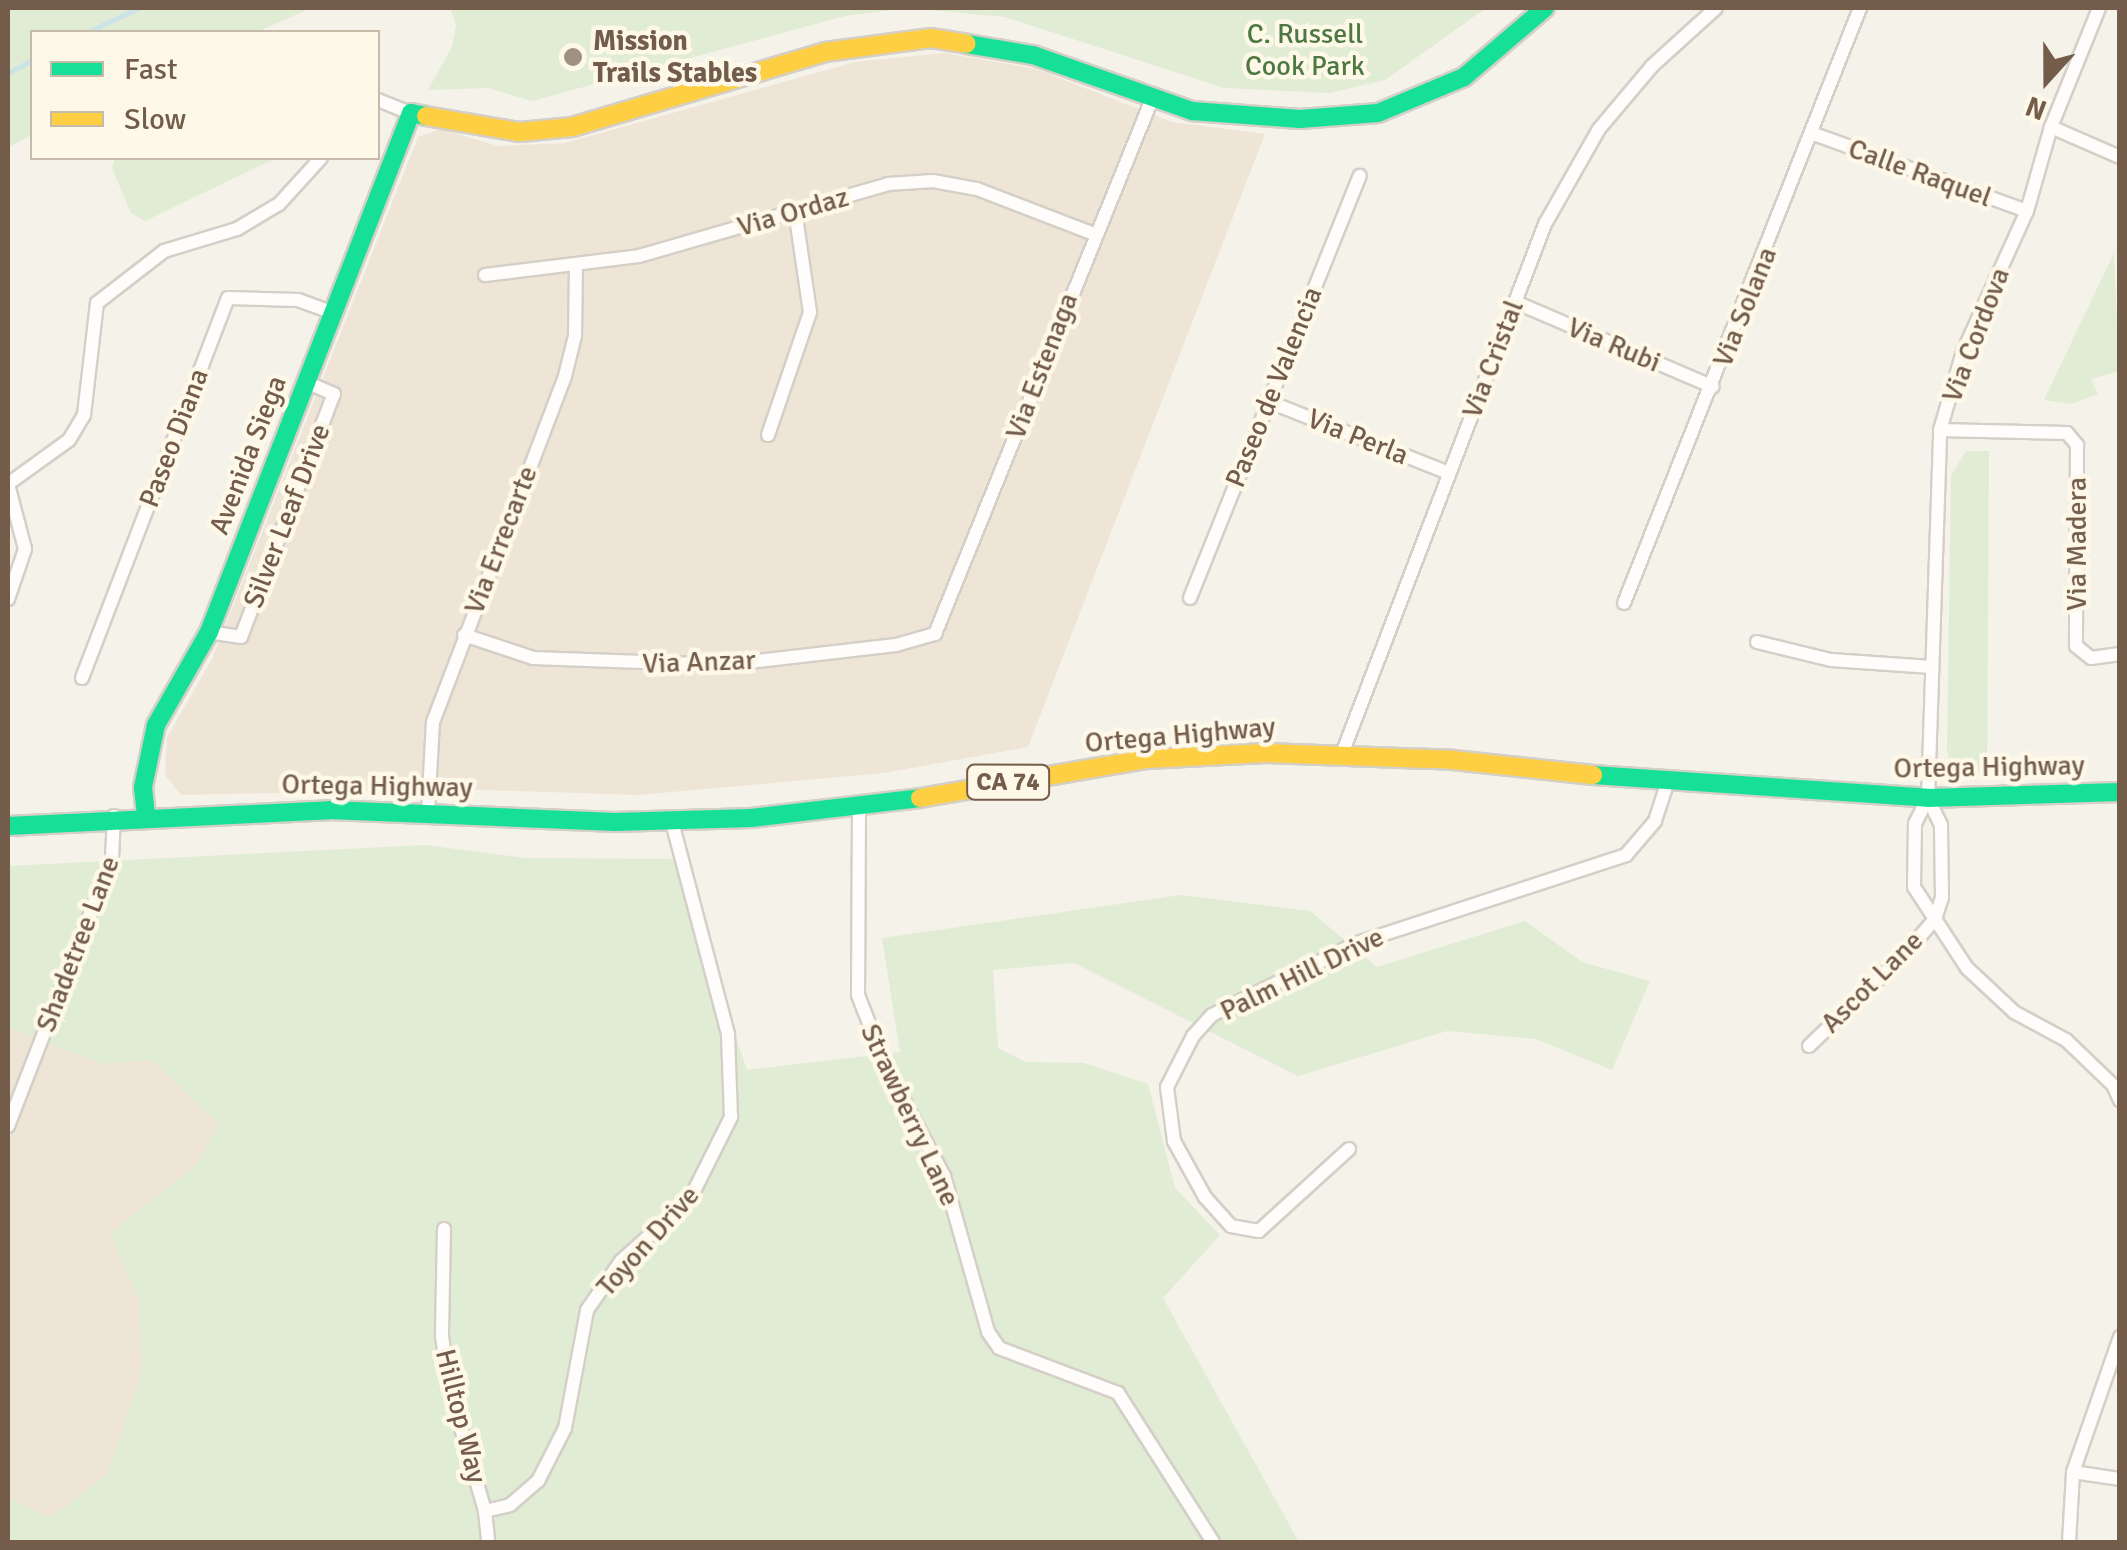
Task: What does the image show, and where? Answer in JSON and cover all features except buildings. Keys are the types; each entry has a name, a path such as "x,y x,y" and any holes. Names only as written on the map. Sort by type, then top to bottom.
{"main road":[{"path":"411,113 520,132 572,127 826,52 931,38 1033,55 1152,99 1252,117 1378,113 1423,100 1464,77 1544,8"},
{"name":"Avenida Siega","path":"146,816 143,787 156,725 209,632 411,113"},
{"name":"Ortega Highway","path":"8,826 114,816 428,812 672,822 859,809 1146,760 1342,754 1667,783 1928,798 2120,792"}],"street":[{"name":"Via Cristal","path":"1342,754 1544,224 1600,129 1652,66 1716,8"},
{"name":"Via Solana","path":"1624,604 1814,134 1860,8"},
{"name":"Via Cordova","path":"1928,798 1940,430 1963,352 2026,212 2051,127 2099,8"},
{"name":"Via Estenaga","path":"935,634 1094,234 1152,99"},
{"path":"380,101 411,113"},
{"path":"2051,127 2120,157"},
{"name":"Calle Raquel","path":"1814,134 2026,212"},
{"path":"8,599 25,549 8,484 69,440 84,415 97,303 164,251 237,229 279,204 318,160"},
{"name":"Paseo de Valencia","path":"1190,598 1360,176"},
{"name":"Via Ordaz","path":"485,275 576,267 639,256 888,184 933,181 977,189 1094,234"},
{"path":"768,436 810,312 795,211"},
{"name":"Via Errecarte","path":"428,812 433,722 566,376 575,336 576,267"},
{"name":"Paseo Diana","path":"82,678 228,298 298,300 333,313"},
{"name":"Via Rubi","path":"1514,302 1713,387"},
{"name":"Silver Leaf Drive","path":"209,632 241,637 334,394 306,382"},
{"name":"Via Perla","path":"1268,401 1449,473"},
{"name":"Via Madera","path":"1940,430 2067,434 2077,446 2076,646 2091,658 2120,654"},
{"name":"Via Anzar","path":"464,634 534,658 723,665 896,645 935,634"},
{"path":"1757,642 1831,660 1932,668"},
{"name":"Palm Hill Drive","path":"1349,1149 1259,1231 1231,1226 1204,1198 1174,1141 1168,1087 1193,1036 1212,1015 1357,943 1626,855 1655,821 1667,783"},
{"path":"1928,798 1914,824 1914,887 1967,968 2014,1012 2066,1040 2113,1085 2120,1100"},
{"path":"1928,798 1941,825 1942,898 1935,919"},
{"name":"Strawberry Lane","path":"859,809 861,1008 944,1176 988,1332 999,1348 1118,1392 1213,1542"},
{"name":"Shadetree Lane","path":"8,1126 112,858 114,816"},
{"name":"Toyon Drive","path":"485,1512 510,1505 538,1481 564,1428 587,1310 621,1262 690,1199 731,1116 728,1034 672,822"},
{"name":"Ascot Lane","path":"1809,1046 1935,919"},
{"name":"Hilltop Way","path":"444,1229 442,1336 449,1388 485,1512 488,1542"},
{"path":"2069,1542 2073,1472 2120,1337"},
{"path":"2073,1472 2120,1479"}],"shaded area":[{"path":"944,53 1036,69 1172,122 1265,134 1028,747 884,773 638,795 451,789 181,795 165,775 167,737 212,659 418,137 441,129 498,146 565,143 855,62"},
{"path":"8,1028 101,1063 152,1060 219,1124 197,1164 111,1234 140,1302 142,1370 107,1475 51,1518 8,1498"}],"green space":[{"path":"8,8 311,8 262,30 30,30 30,136 8,147"},
{"name":"Mission Trails Stables","path":"450,8 908,8 845,16 532,101 488,88 428,90 452,47 456,25"},
{"name":"C. Russell Cook Park","path":"908,8 1486,8 1385,80 1330,93 1224,88 1005,17"},
{"path":"114,160 272,160 145,221 131,213 112,168"},
{"path":"2114,253 2119,371 2091,379 2098,394 2071,404 2044,400"},
{"path":"1966,451 1989,451 1987,776 1951,765 1947,752 1951,476"},
{"path":"425,845 525,858 676,859 747,1070 900,1052 882,938 1181,895 1310,911 1377,967 1525,921 1582,962 1650,981 1612,1070 1536,1039 1447,1031 1298,1076 1074,963 993,970 998,1048 1025,1062 1084,1063 1148,1084 1175,1188 1220,1235 1163,1298 1299,1542 8,1542 8,1498 51,1518 107,1475 142,1370 140,1302 110,1234 197,1164 219,1124 152,1060 102,1064 8,1028 8,866"}],"waterway":[{"path":"92,30 138,8"},
{"path":"8,73 30,61"}],"traffic: fast":[{"path":"967,44 1033,55 1192,111 1300,119 1378,113 1464,77 1545,8"},
{"path":"146,816 143,787 156,725 209,632 411,113 426,116"},
{"path":"1593,775 1928,798 2120,792"},
{"path":"8,826 330,810 615,822 751,818 920,798"}],"traffic: slow":[{"path":"426,116 520,132 572,127 825,52 931,38 967,44"},
{"path":"920,798 1146,759 1266,753 1453,760 1593,775"}],"place":[{"name":"Mission Trails Stables","path":"573,57"}]}
